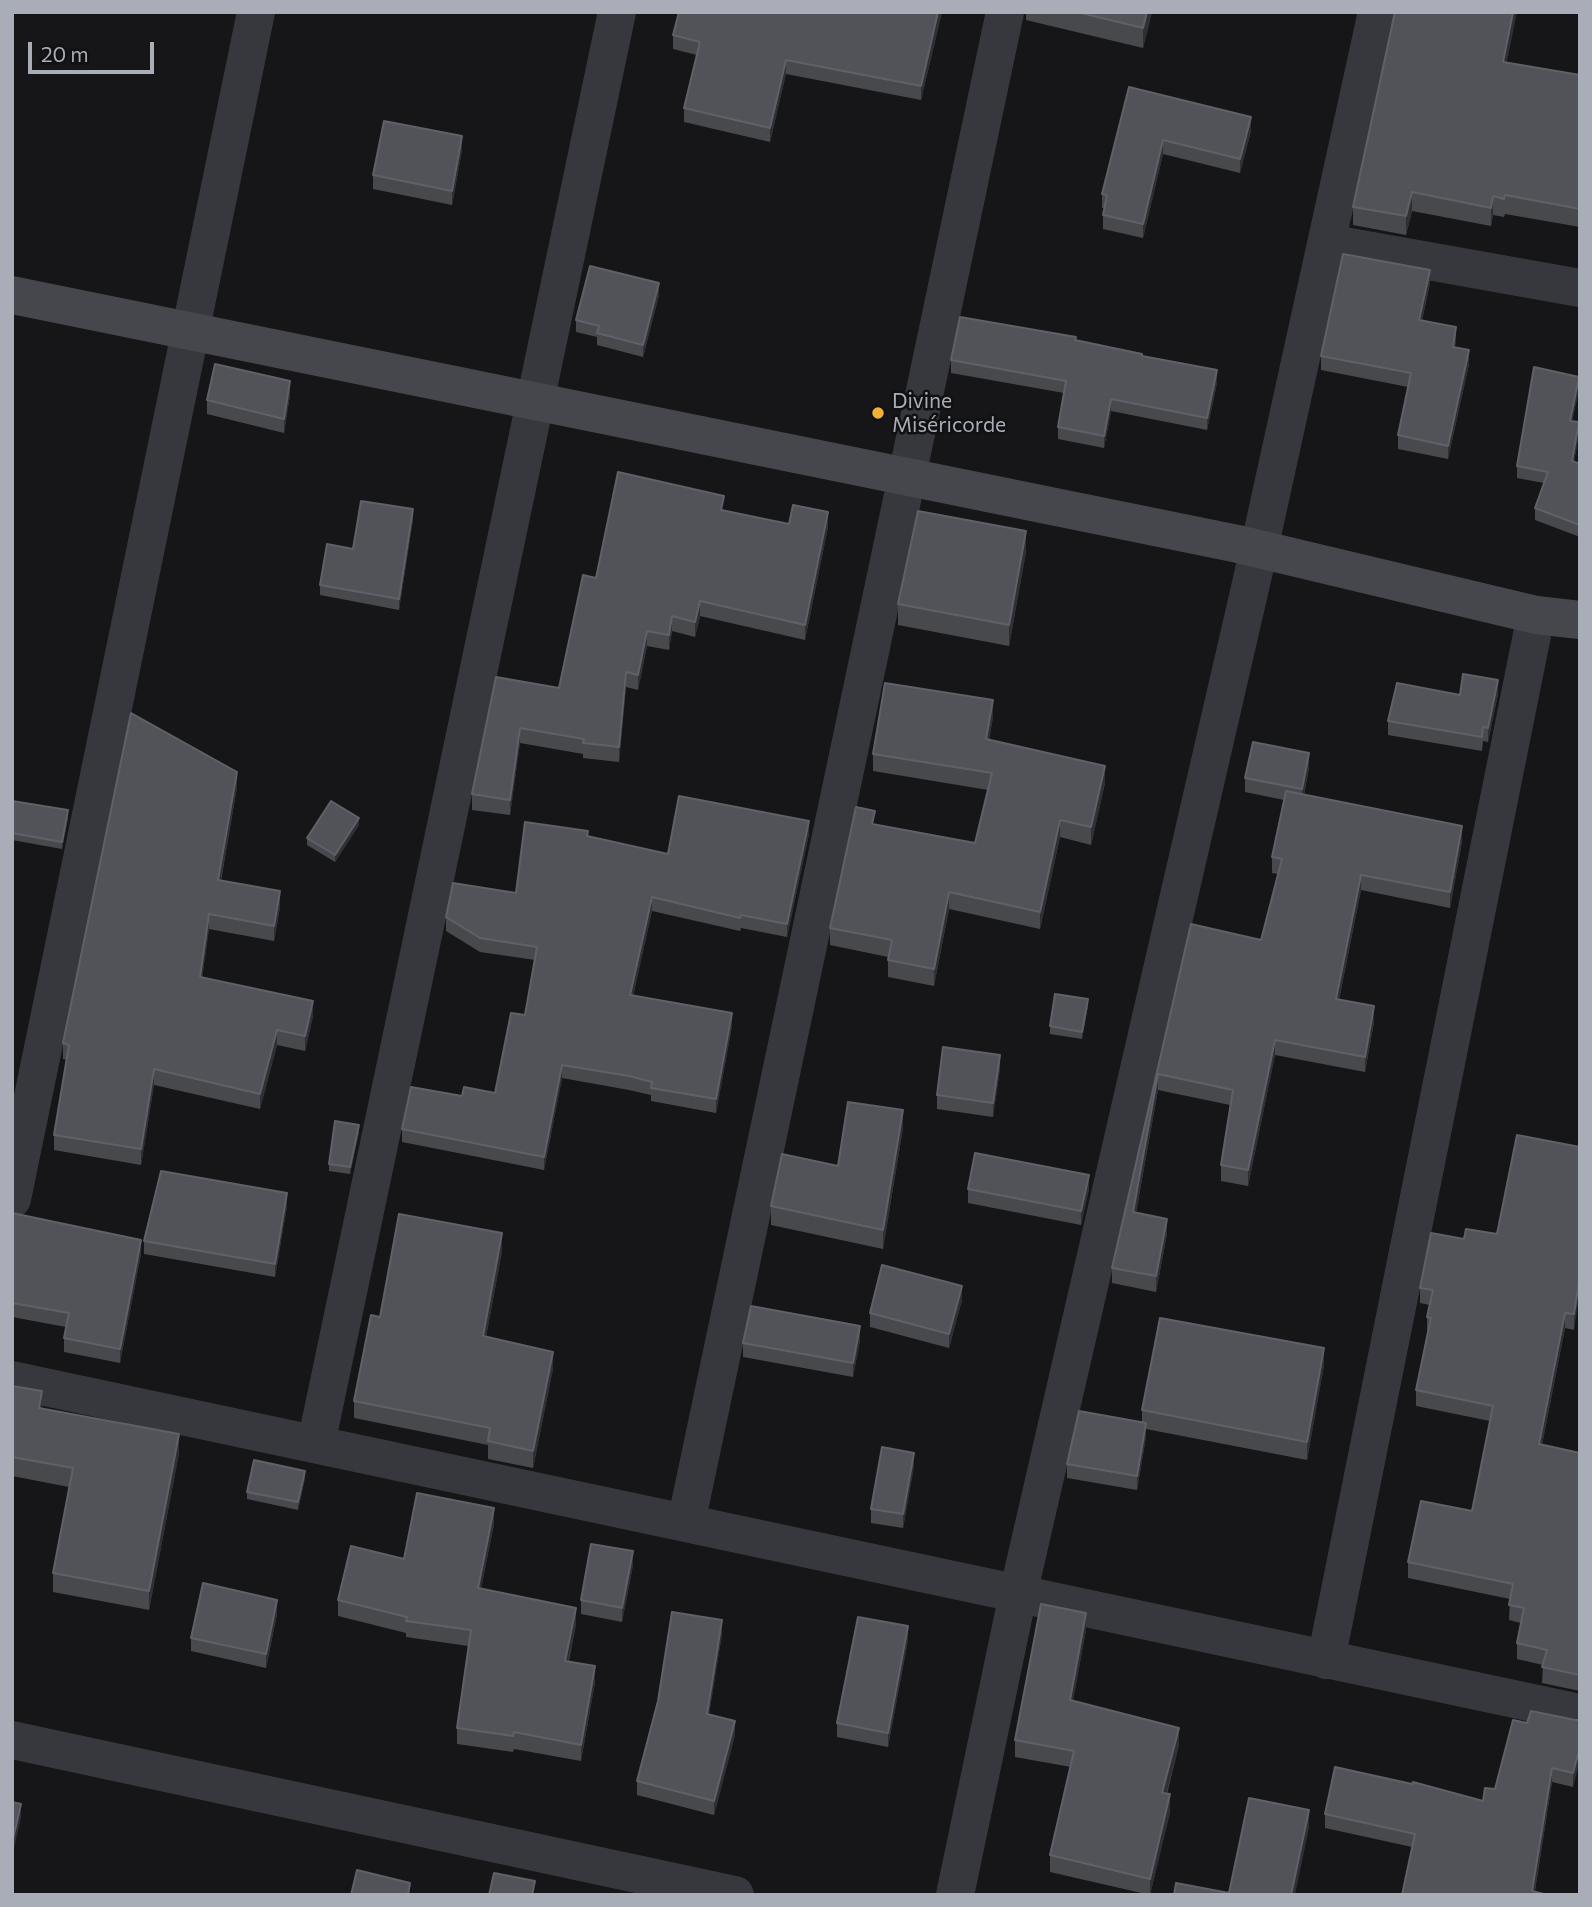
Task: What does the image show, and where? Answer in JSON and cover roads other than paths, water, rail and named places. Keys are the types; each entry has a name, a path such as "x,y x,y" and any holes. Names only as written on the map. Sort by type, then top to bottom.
{"street":[{"path":"12,1199 256,12"},
{"path":"316,1444 617,12"},
{"path":"686,1523 1006,12"},
{"path":"954,1895 1018,1594 1259,549 1377,12"},
{"path":"1327,243 1580,288"},
{"path":"12,295 1259,549 1536,615 1580,620"},
{"path":"1326,1660 1536,615"},
{"path":"12,1380 1580,1713"},
{"path":"12,1740 735,1895"}],"place":[{"name":"Divine Miséricorde","path":"878,413"}]}
